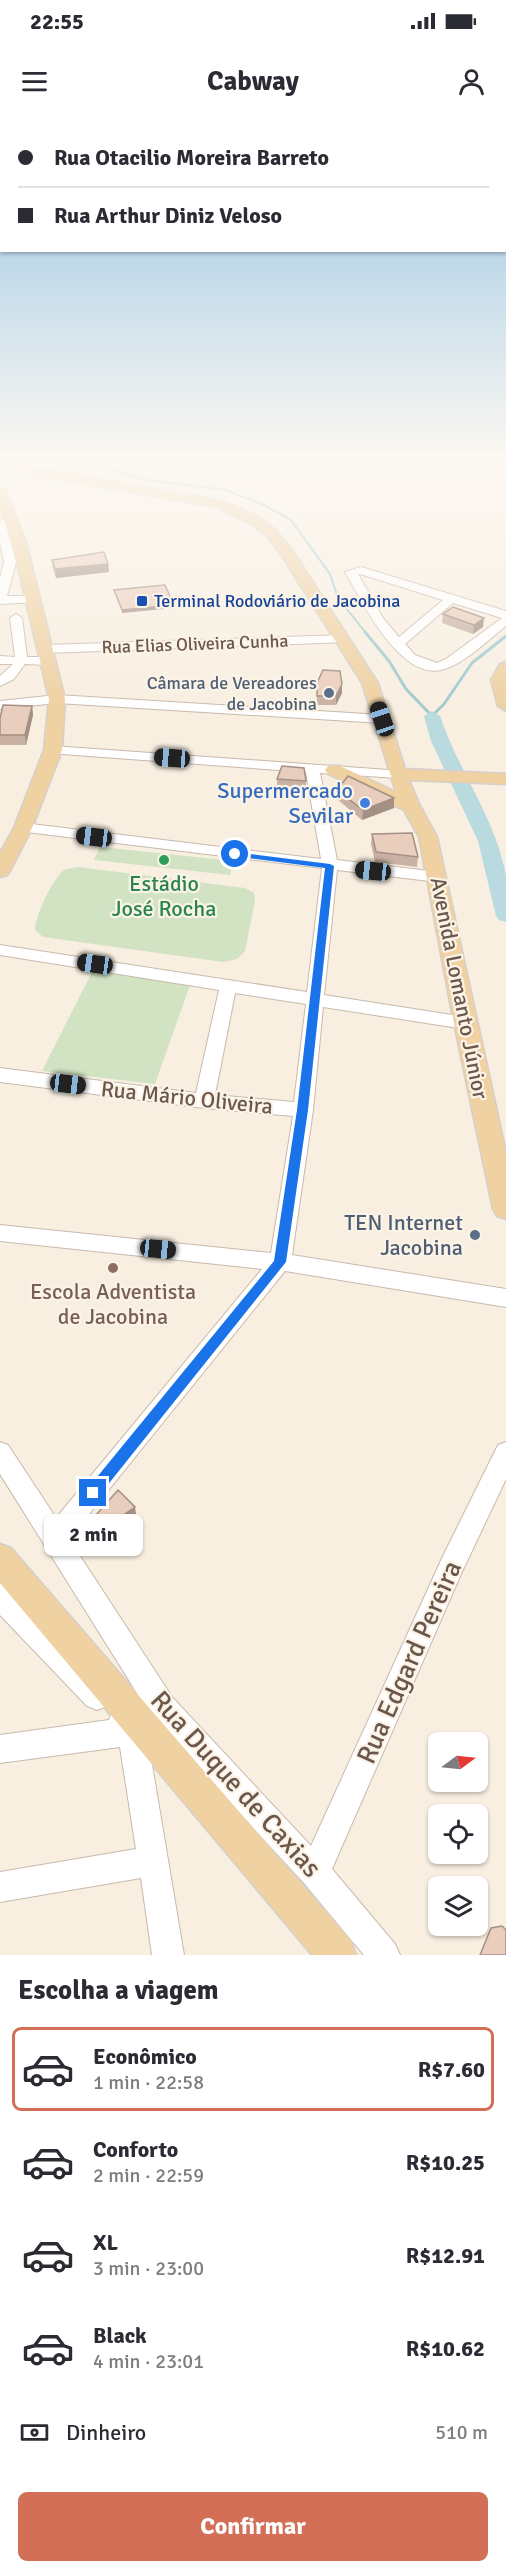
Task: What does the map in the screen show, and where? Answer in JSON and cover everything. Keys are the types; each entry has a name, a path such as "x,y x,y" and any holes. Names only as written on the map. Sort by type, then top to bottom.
{"main road":[{"path":"3,860 23,828 53,750 57,695 36,608 12,540"},
{"name":"Avenida Lomanto Júnior","path":"278,540 344,639 370,683 405,774 411,806 428,837 438,877 465,1023 506,1209"},
{"path":"506,667 499,680 506,706"},
{"path":"334,770 411,806"},
{"path":"405,774 506,779"},
{"name":"Rua Duque de Caxias","path":"0,1559 146,1722 337,1955"}],"street":[{"path":"12,540 19,555 0,600 36,608"},
{"path":"506,615 361,570 352,571 351,574 372,610 411,658 428,665 442,666 506,620"},
{"path":"399,643 451,599"},
{"path":"0,619 16,618 36,608"},
{"path":"0,682 17,672 22,660 16,618"},
{"name":"Rua Elias Oliveira Cunha","path":"0,660 22,660 47,655 344,639"},
{"path":"0,694 57,695 382,719"},
{"path":"0,705 57,695"},
{"path":"53,750 405,774"},
{"path":"54,1539 280,1262 303,1110 330,866 312,768"},
{"path":"23,828 438,877"},
{"path":"0,950 465,1023"},
{"path":"204,1101 228,986"},
{"name":"Rua Mário Oliveira","path":"0,1075 204,1101 303,1110"},
{"path":"0,1233 280,1262 506,1298"},
{"name":"Rua Duque de Caxias","path":"0,1453 54,1539 146,1722"},
{"name":"Rua Edgard Pereira","path":"315,1872 452,1565 506,1453"},
{"name":"Rua Duque de Caxias","path":"0,1596 315,1872 384,1955"},
{"path":"0,1749 146,1722 153,1861 168,1955"},
{"path":"0,1887 153,1861"}],"green space":[{"name":"Estádio José Rocha","path":"100,847 234,861 230,875 94,860"},
{"path":"78,867 245,888 254,893 255,901 245,951 237,959 223,962 43,937 35,930 45,898 64,870"},
{"path":"93,970 190,985 155,1084 42,1071"}],"building":[{"path":"104,552 108,564 55,569 52,560"},
{"name":"Terminal Rodoviário de Jacobina","path":"165,585 174,605 122,610 114,590"},
{"path":"453,607 484,618 474,625 443,614"},
{"path":"323,670 340,671 342,684 336,696 317,696 317,683"},
{"path":"3,705 32,706 25,735 0,735"},
{"path":"282,766 304,768 306,781 277,779"},
{"path":"348,776 394,798 363,810 337,790"},
{"path":"412,833 418,857 376,852 372,834"},
{"path":"118,1490 135,1507 97,1533 88,1524"},
{"path":"502,1926 506,1930 506,1955 480,1955 491,1928"}],"waterway":[{"path":"305,540 330,574 338,598 366,633"},
{"path":"365,632 389,661 406,689 432,716 444,704 472,663 506,636"},
{"path":"432,716 440,741 487,841 506,916"}],"place":[{"name":"Terminal Rodoviário de Jacobina","path":"142,601"},
{"name":"Câmara de Vereadores de Jacobina","path":"329,693"},
{"name":"Supermercado Sevilar","path":"365,803"},
{"name":"Estádio José Rocha","path":"164,860"},
{"name":"TEN Internet Jacobina","path":"475,1235"},
{"name":"Escola Adventista de Jacobina","path":"113,1268"}],"route":[{"path":"93,1493 280,1262 303,1110 330,866 235,854"}]}
